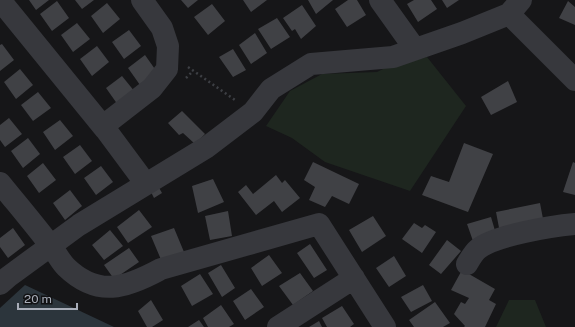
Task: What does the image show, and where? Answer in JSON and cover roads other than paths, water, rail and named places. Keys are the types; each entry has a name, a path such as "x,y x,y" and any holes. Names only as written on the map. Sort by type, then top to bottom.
{"street":[{"path":"0,0 105,129 146,184"},
{"path":"105,129 103,126 152,88 167,68 168,46 162,28 142,0"},
{"path":"380,0 414,49"},
{"path":"0,284 79,225 207,147 253,112 271,90 311,64 393,57 462,33 515,7 575,80"},
{"path":"0,183 51,245 65,266 81,279 100,286 118,287 143,279 161,269 318,224 385,327"},
{"path":"467,264 478,249 500,238 559,225 575,224"},
{"path":"278,327 354,278"}]}
